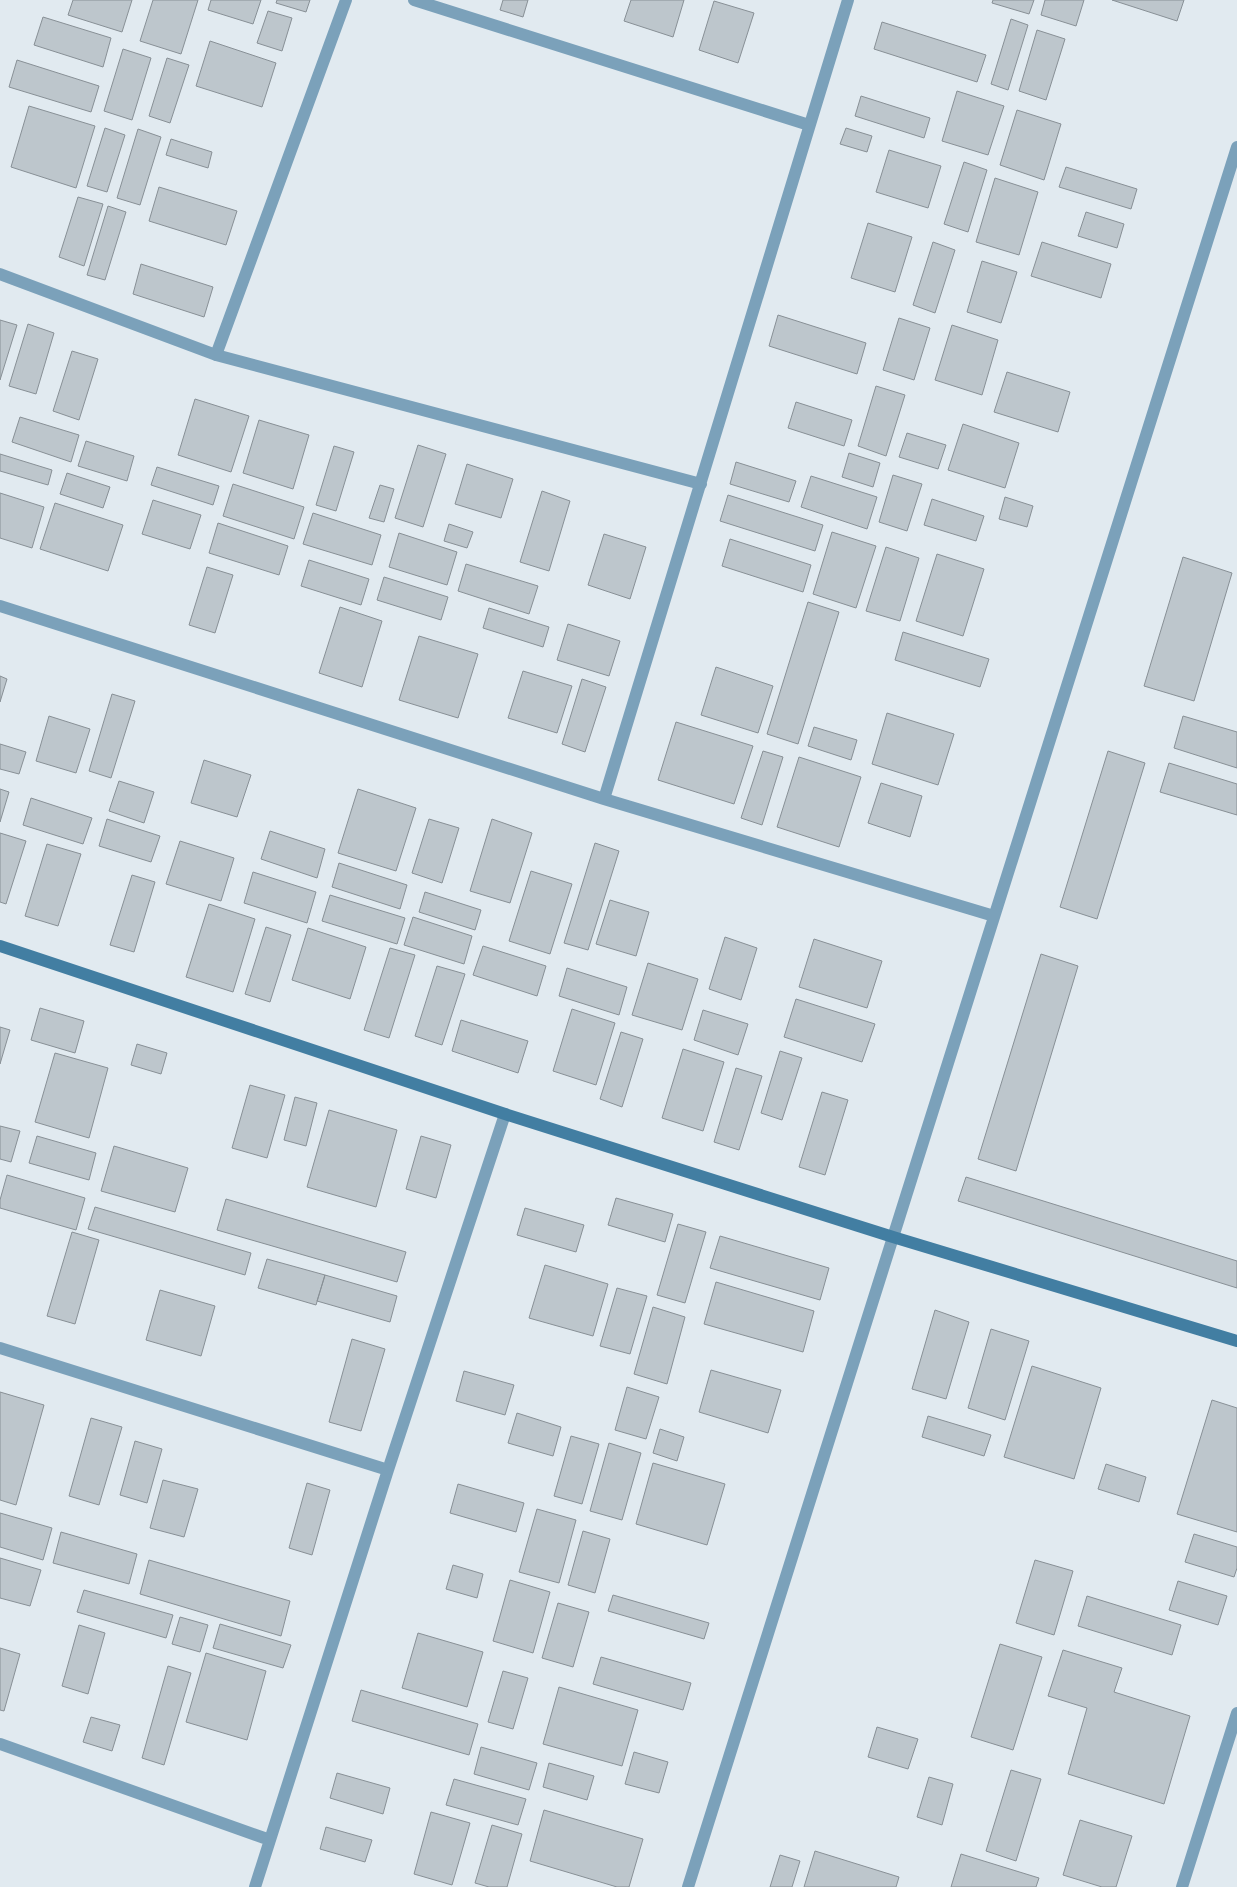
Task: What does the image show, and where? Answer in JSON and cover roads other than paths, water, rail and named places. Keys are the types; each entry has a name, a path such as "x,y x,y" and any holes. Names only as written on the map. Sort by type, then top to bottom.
{"street":[{"path":"216,354 346,0"},
{"path":"414,0 809,125"},
{"path":"604,799 702,484 848,0"},
{"path":"688,1887 1237,147"},
{"path":"0,274 216,354 702,484"},
{"path":"0,606 604,799 994,916"},
{"path":"0,946 505,1114 893,1237 1237,1341"},
{"path":"255,1887 388,1470 505,1114"},
{"path":"0,1348 388,1470"},
{"path":"1182,1887 1237,1713"},
{"path":"0,1744 270,1840"}]}
